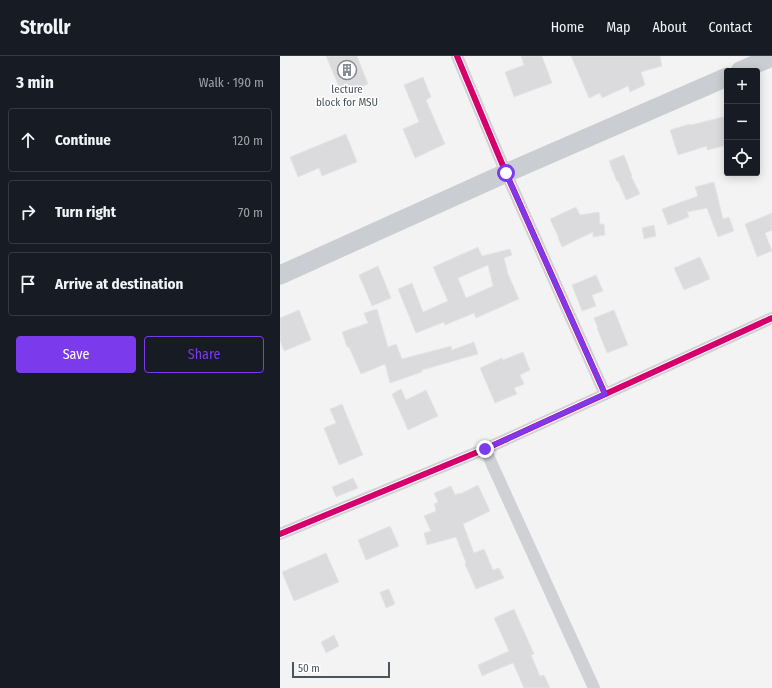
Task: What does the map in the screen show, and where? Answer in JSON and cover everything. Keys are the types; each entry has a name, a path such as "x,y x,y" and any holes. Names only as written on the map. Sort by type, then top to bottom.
{"main road":[{"path":"747,68 772,57"},
{"path":"280,275 506,173 724,78"}],"street":[{"path":"457,56 506,173 605,394"},
{"path":"280,534 485,449 772,318"},
{"path":"485,449 594,688"}],"building":[{"name":"lecture block for MSU","path":"326,56 357,56 368,84 342,94"},
{"path":"521,56 542,56 552,83 514,97 505,72 524,65"},
{"path":"571,56 660,56 662,66 641,72 645,85 630,92 628,86 602,98 600,93 589,98"},
{"path":"423,77 431,97 426,100 445,144 415,158 403,129 419,122 404,85"},
{"path":"724,117 724,146 707,150 707,146 678,155 670,130 690,124"},
{"path":"346,134 357,162 322,176 319,168 298,177 290,157"},
{"path":"624,155 631,176 640,194 626,200 609,161"},
{"path":"714,182 723,219 729,217 734,231 718,237 707,208 687,212 689,217 668,225 662,209 698,196 695,187"},
{"path":"576,207 580,215 599,212 600,224 604,224 605,235 593,237 593,232 562,247 550,219"},
{"path":"772,213 772,230 765,233 772,251 757,257 745,224"},
{"path":"654,225 656,236 644,239 642,228"},
{"path":"478,247 482,256 510,249 512,255 504,258 508,274 519,299 476,318 474,313 445,325 444,322 416,333 398,289 412,283 423,312 448,301 433,267","holes":["488,265 493,286 466,298 458,278"]},
{"path":"700,257 710,279 684,290 674,268"},
{"path":"378,266 391,298 372,306 359,275"},
{"path":"596,275 603,291 592,295 596,306 582,311 572,285"},
{"path":"377,309 388,347 396,344 402,359 451,346 452,350 474,342 478,354 422,370 422,372 390,383 385,364 361,374 349,347 347,347 342,332 368,323 364,313"},
{"path":"299,310 311,340 284,351 280,340 280,318"},
{"path":"614,310 628,345 607,353 594,318"},
{"path":"523,352 530,370 520,375 524,384 514,388 517,394 495,403 480,368 502,358 503,360"},
{"path":"401,389 406,400 426,390 438,416 408,430 392,394"},
{"path":"342,404 363,455 339,465 324,428 336,423 330,409"},
{"path":"353,478 358,488 336,497 332,487"},
{"path":"478,485 490,511 463,524 474,553 484,549 493,570 499,568 504,578 476,589 465,564 466,563 456,537 427,545 424,533 431,531 424,516 436,511 434,504 438,502 434,493 451,486 455,495"},
{"path":"390,526 399,546 366,560 358,540"},
{"path":"326,553 339,582 294,601 282,572"},
{"path":"389,589 395,604 386,608 380,592"},
{"path":"514,609 534,654 531,655 540,676 544,675 550,688 524,688 513,663 482,676 478,665 509,651 494,618"},
{"path":"334,635 339,646 326,653 321,642"}],"cycle path":[{"path":"457,56 506,173 605,394"},
{"path":"280,534 485,449 772,318"}],"place":[{"name":"lecture block for MSU","path":"347,70"}],"route":[{"path":"485,449 605,394 506,173"}]}
